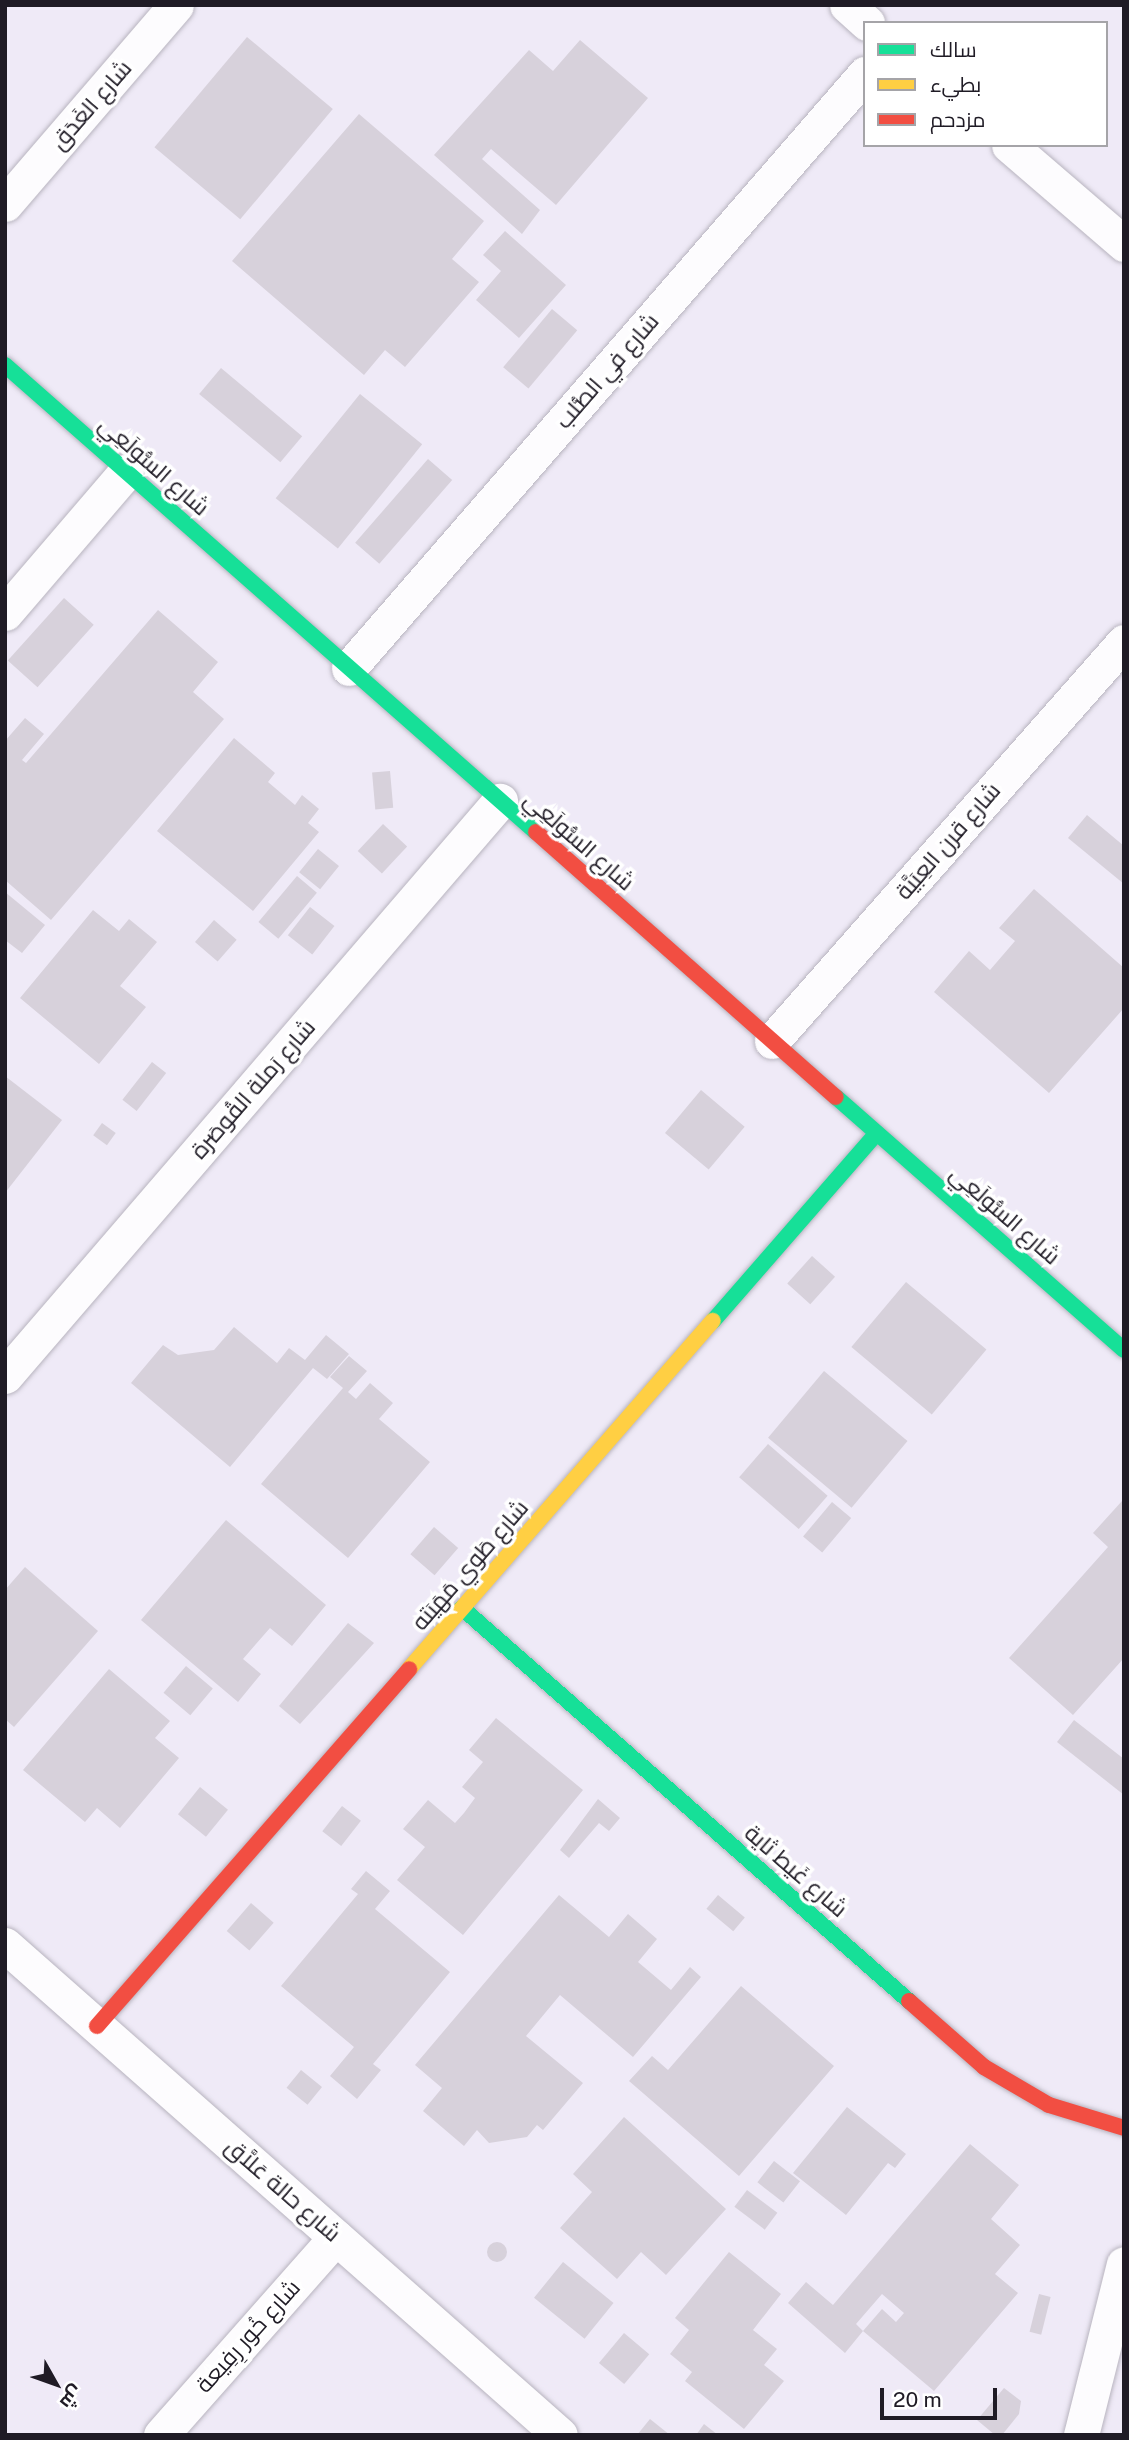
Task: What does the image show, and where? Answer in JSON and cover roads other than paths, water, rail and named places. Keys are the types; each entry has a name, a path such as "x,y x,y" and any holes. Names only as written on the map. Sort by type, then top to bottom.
{"street":[{"name":"شارع الغَدَق","path":"5,204 176,5"},
{"path":"847,5 865,21"},
{"name":"شارع في الصُّلب","path":"349,668 863,76"},
{"path":"1011,147 1124,244"},
{"name":"شارع السُّولَعِي","path":"5,365 1124,1350"},
{"path":"5,613 126,472"},
{"name":"شارع قرن العِبَيَّة","path":"772,1041 1124,642"},
{"name":"شارع رَملة القُوصَرة","path":"5,1376 500,801"},
{"name":"شارع طَوي مَهَيَته","path":"97,2026 877,1133"},
{"name":"شارع غَيط ثاية","path":"462,1608 984,2067 1049,2105 1124,2128"},
{"name":"شارع حالة عَلاَّق","path":"5,1945 560,2435"},
{"name":"شارع خُور رِفِيعة","path":"161,2435 336,2237"},
{"path":"1080,2435 1124,2264"}]}
